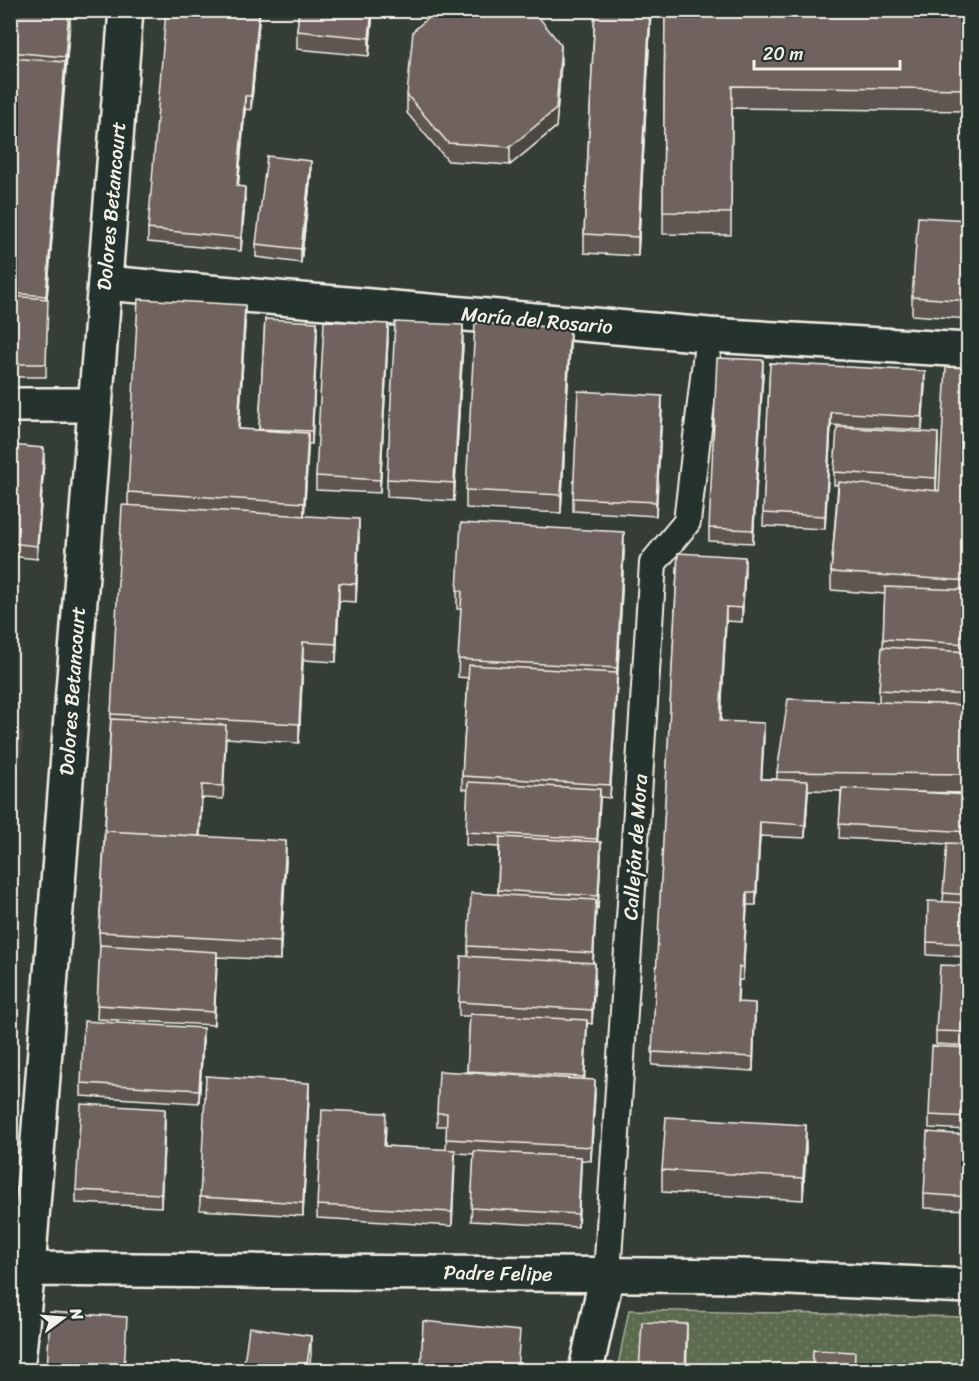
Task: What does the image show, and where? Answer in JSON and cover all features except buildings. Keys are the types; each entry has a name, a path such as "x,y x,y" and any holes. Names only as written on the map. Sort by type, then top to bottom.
{"street":[{"name":"Dolores Betancourt","path":"17,1371 19,1269 105,283 126,10"},
{"name":"María del Rosario","path":"105,283 709,335 969,350"},
{"path":"10,405 94,405"},
{"name":"Padre Felipe","path":"19,1269 744,1276 969,1286"},
{"name":"Callejón de Mora","path":"586,1371 607,1274"}],"lane":[{"name":"Callejón de Mora","path":"607,1274 653,564 687,522 709,335"}],"shaded area":[{"path":"10,727 24,732 11,858"}],"green space":[{"path":"629,1310 968,1317 968,1370 617,1370"}]}
